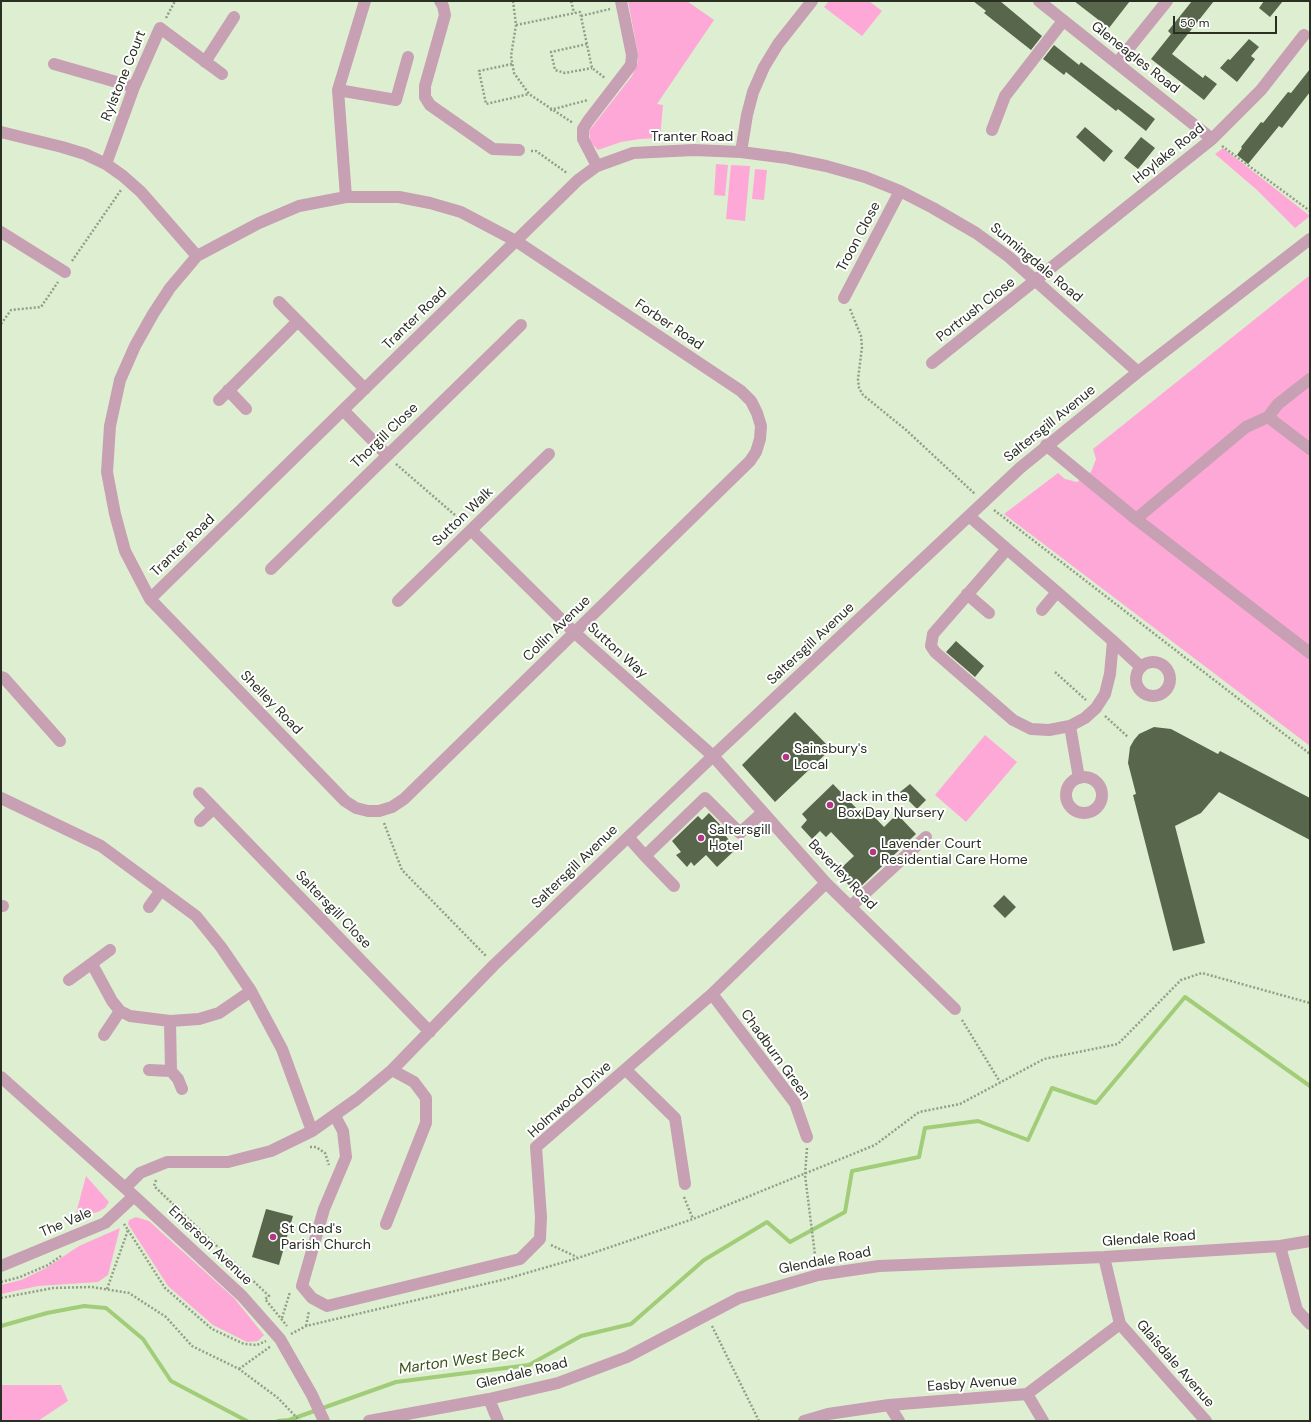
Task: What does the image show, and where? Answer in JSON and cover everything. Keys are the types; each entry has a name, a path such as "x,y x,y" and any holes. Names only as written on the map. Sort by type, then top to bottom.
{"street":[{"path":"346,197 338,90 365,1"},
{"path":"440,1 445,15 425,86 425,97 438,113 493,149 519,150"},
{"path":"741,152 747,115 753,92 764,67 778,44 812,1"},
{"name":"Gleneagles Road","path":"1039,1 1212,139"},
{"path":"1117,63 1167,1"},
{"path":"597,166 583,139 583,129 631,65 632,55 622,4"},
{"path":"205,62 234,17"},
{"path":"992,130 1005,96 1063,21"},
{"name":"Rylstone Court","path":"106,164 134,87 160,28 222,74"},
{"name":"Hoylake Road","path":"1038,280 1212,139 1261,90 1304,35"},
{"path":"338,90 396,100 408,57"},
{"path":"54,64 134,87"},
{"path":"1,132 85,154 106,164 123,176 141,192 197,256"},
{"name":"Tranter Road","path":"150,599 578,180 597,166 632,153 679,150 741,152"},
{"name":"Sunningdale Road","path":"741,152 826,166 900,191 933,208 976,233 1038,280 1138,372"},
{"name":"Troon Close","path":"844,298 900,191"},
{"name":"Forber Road","path":"197,256 259,224 299,206 346,197 399,197 430,203 461,212 516,241 741,391 751,401 757,412 761,426 760,440 756,452 750,461"},
{"path":"1,232 65,272"},
{"name":"Saltersgill Avenue","path":"125,1188 140,1173 166,1162 228,1162 271,1151 312,1131 357,1099 392,1070 494,965 713,756 983,502 1046,445 1310,239"},
{"name":"Shelley Road","path":"197,256 170,288 153,314 135,346 120,380 110,426 107,472 124,551 150,599 344,801 356,808 379,811"},
{"name":"Portrush Close","path":"932,363 1038,280"},
{"path":"279,302 365,389"},
{"path":"219,400 298,321"},
{"name":"Thorgill Close","path":"270,569 521,325"},
{"path":"1136,518 1246,427 1268,418 1278,404 1310,378"},
{"path":"228,390 246,409"},
{"path":"343,410 387,455"},
{"path":"1268,418 1310,449"},
{"path":"1046,445 1136,518 1310,653"},
{"name":"Sutton Walk","path":"398,601 549,454"},
{"name":"Collin Avenue","path":"379,811 392,807 404,799 750,461"},
{"path":"969,516 1141,667"},
{"name":"Sutton Way","path":"472,530 575,633 713,756"},
{"path":"1007,549 933,634 931,646 935,652 1013,720 1030,728 1049,730 1070,726 1085,718 1096,708 1105,694 1110,674 1113,641"},
{"path":"1042,610 1057,592"},
{"path":"967,594 989,613"},
{"path":"1,677 4,678 60,741"},
{"path":"1070,726 1079,778"},
{"name":"Beverley Road","path":"713,756 826,883 955,1009"},
{"name":"Saltersgill Close","path":"198,792 430,1032"},
{"path":"1,798 101,846 196,916 222,947 251,991 282,1049 312,1131"},
{"path":"645,856 705,798 740,834 763,812"},
{"path":"200,821 214,808"},
{"path":"628,837 674,886"},
{"path":"850,907 926,837"},
{"name":"Holmwood Drive","path":"540,1239 541,1218 536,1147 712,994 826,883"},
{"path":"149,907 161,890"},
{"path":"69,980 110,950"},
{"path":"92,964 112,1001 120,1011 130,1016 170,1022 199,1019 219,1013 251,991"},
{"name":"Chadburn Green","path":"712,994 795,1103 807,1136"},
{"path":"104,1035 120,1011"},
{"path":"170,1022 171,1071 178,1079 182,1089"},
{"path":"149,1070 171,1071"},
{"path":"386,1224 426,1123 426,1098 414,1082 392,1070"},
{"path":"626,1070 676,1118 685,1184"},
{"name":"Emerson Avenue","path":"1,1077 134,1196 242,1296 276,1342 312,1395 323,1419"},
{"path":"335,1116 343,1131 346,1157 324,1208 297,1286 312,1298 327,1306 520,1259 540,1239"},
{"name":"The Vale","path":"1,1266 105,1223 134,1196"},
{"name":"Glendale Road","path":"369,1421 489,1399 558,1383 627,1357 739,1298 818,1275 879,1266 1104,1257 1280,1246 1310,1242"},
{"path":"1280,1246 1297,1310 1310,1324"},
{"name":"Glaisdale Avenue","path":"1104,1257 1120,1324 1206,1421"},
{"name":"Easby Avenue","path":"804,1421 828,1414 889,1405 1027,1394 1120,1324"},
{"path":"1027,1394 1043,1421"},
{"path":"489,1399 498,1421"},
{"path":"889,1405 899,1421"}],"path":[{"path":"160,28 175,1"},
{"path":"513,1 516,25 511,56 514,73 529,94 550,110 583,129"},
{"path":"571,1 574,13"},
{"path":"581,16 622,4"},
{"path":"516,25 580,12 592,68 615,86"},
{"path":"587,44 551,52 555,70 565,73 592,68"},
{"path":"512,64 479,71 486,104 529,94"},
{"path":"550,110 594,99 601,104"},
{"path":"1212,139 1310,212"},
{"path":"519,150 536,151 578,180"},
{"path":"844,298 853,313 861,336 862,347 858,379 859,388 863,395 905,429 983,502 1310,754"},
{"path":"387,455 472,530"},
{"path":"379,811 402,870 494,965"},
{"path":"239,1369 276,1342 306,1326 506,1279 578,1258 694,1219 805,1175 875,1145 919,1112 960,1104 1044,1059 1118,1044 1181,980 1202,973 1310,1002"},
{"path":"955,1009 1000,1082"},
{"path":"807,1136 805,1175 818,1275"},
{"path":"309,1147 316,1147 326,1153 330,1167"},
{"path":"158,1176 154,1186 269,1296 265,1299 282,1318 292,1333"},
{"path":"685,1184 684,1197 694,1219"},
{"path":"125,1223 165,1288 212,1328 244,1344 257,1345 268,1340 276,1342"},
{"path":"106,1289 128,1230"},
{"path":"540,1239 578,1258"},
{"path":"1,1298 53,1288 92,1286 130,1294 166,1317 192,1346 239,1369 278,1398 300,1421"},
{"path":"282,1318 297,1286"},
{"path":"707,1315 759,1421"}],"shaded area":[{"path":"628,1 687,1 714,20 657,104 663,105 660,138 621,142 598,150 590,142 589,131 632,76 638,62 638,54"},
{"path":"829,1 869,1 882,11 862,36 824,7"},
{"path":"1223,148 1310,216 1295,228 1257,190 1215,154"},
{"path":"716,164 728,165 725,196 714,195"},
{"path":"731,165 750,166 745,221 726,219"},
{"path":"755,169 767,170 764,200 752,199"},
{"path":"1310,275 1310,746 1004,514 1058,473 1065,479 1077,482 1091,472 1096,459 1093,449"},
{"path":"985,735 1017,762 966,822 935,795"},
{"path":"86,1176 109,1202 105,1208 98,1212 75,1217"},
{"path":"136,1217 149,1221 234,1298 264,1335 258,1341 247,1342 213,1325 168,1286 128,1224 129,1220"},
{"path":"120,1228 108,1275 98,1282 38,1286 1,1294 1,1285 21,1280 46,1268 79,1246"},
{"path":"1,1385 61,1385 68,1401 38,1421 1,1421"}],"building":[{"path":"973,1 1000,1 1042,36 1031,50 984,13 986,11"},
{"path":"1074,1 1130,1 1109,28"},
{"path":"1192,1 1214,1 1172,54 1203,78 1205,75 1217,84 1204,100 1151,59 1171,34 1168,31"},
{"path":"1264,1 1283,1 1270,17 1259,8"},
{"path":"1249,39 1259,47 1251,56 1255,59 1237,82 1220,68 1228,59 1230,60"},
{"path":"1054,45 1079,65 1081,62 1155,119 1146,131 1118,109 1116,111 1066,72 1064,75 1043,59"},
{"path":"1310,69 1310,92 1282,128 1279,126 1248,164 1237,155 1242,148 1241,147 1288,92 1291,93"},
{"path":"1085,127 1113,151 1104,162 1076,137"},
{"path":"1141,137 1155,148 1138,169 1124,158"},
{"path":"956,641 984,666 975,677 946,652"},
{"name":"Sainsbury's Local","path":"795,712 831,749 775,802 742,765"},
{"path":"1154,727 1171,729 1218,754 1220,751 1310,798 1310,840 1219,792 1201,813 1175,826 1205,943 1173,951 1133,795 1136,794 1128,763 1130,747 1134,740 1139,734"},
{"name":"Lavender Court Residential Care Home","path":"833,784 860,812 865,807 884,827 897,814 916,834 855,892 837,872 854,856 831,832 826,837 820,831 812,839 801,827 807,820 802,814"},
{"path":"910,784 926,800 917,809 900,792"},
{"name":"Saltersgill Hotel","path":"709,813 728,833 725,835 736,849 717,867 706,855 694,866 691,862 687,867 676,855 681,852 672,841 698,816 702,820"},
{"path":"1004,895 1016,907 1005,918 993,906"},
{"name":"St Chad's Parish Church","path":"266,1209 293,1216 279,1265 252,1257"}],"waterway":[{"name":"Marton West Beck","path":"278,1421 289,1420 396,1382 529,1365 581,1336 631,1324 704,1260 767,1222 790,1242 845,1212 852,1171 919,1157 925,1128 978,1121 1028,1140 1052,1088 1096,1103 1185,997 1310,1086"},
{"name":"Marton West Beck","path":"1,1326 47,1313 84,1306 106,1308 143,1339 171,1381 247,1421"}],"place":[{"name":"Sainsbury's Local","path":"786,757"},
{"name":"Jack in the Box Day Nursery","path":"830,805"},
{"name":"Saltersgill Hotel","path":"701,838"},
{"name":"Lavender Court Residential Care Home","path":"873,852"},
{"name":"St Chad's Parish Church","path":"273,1237"}]}
